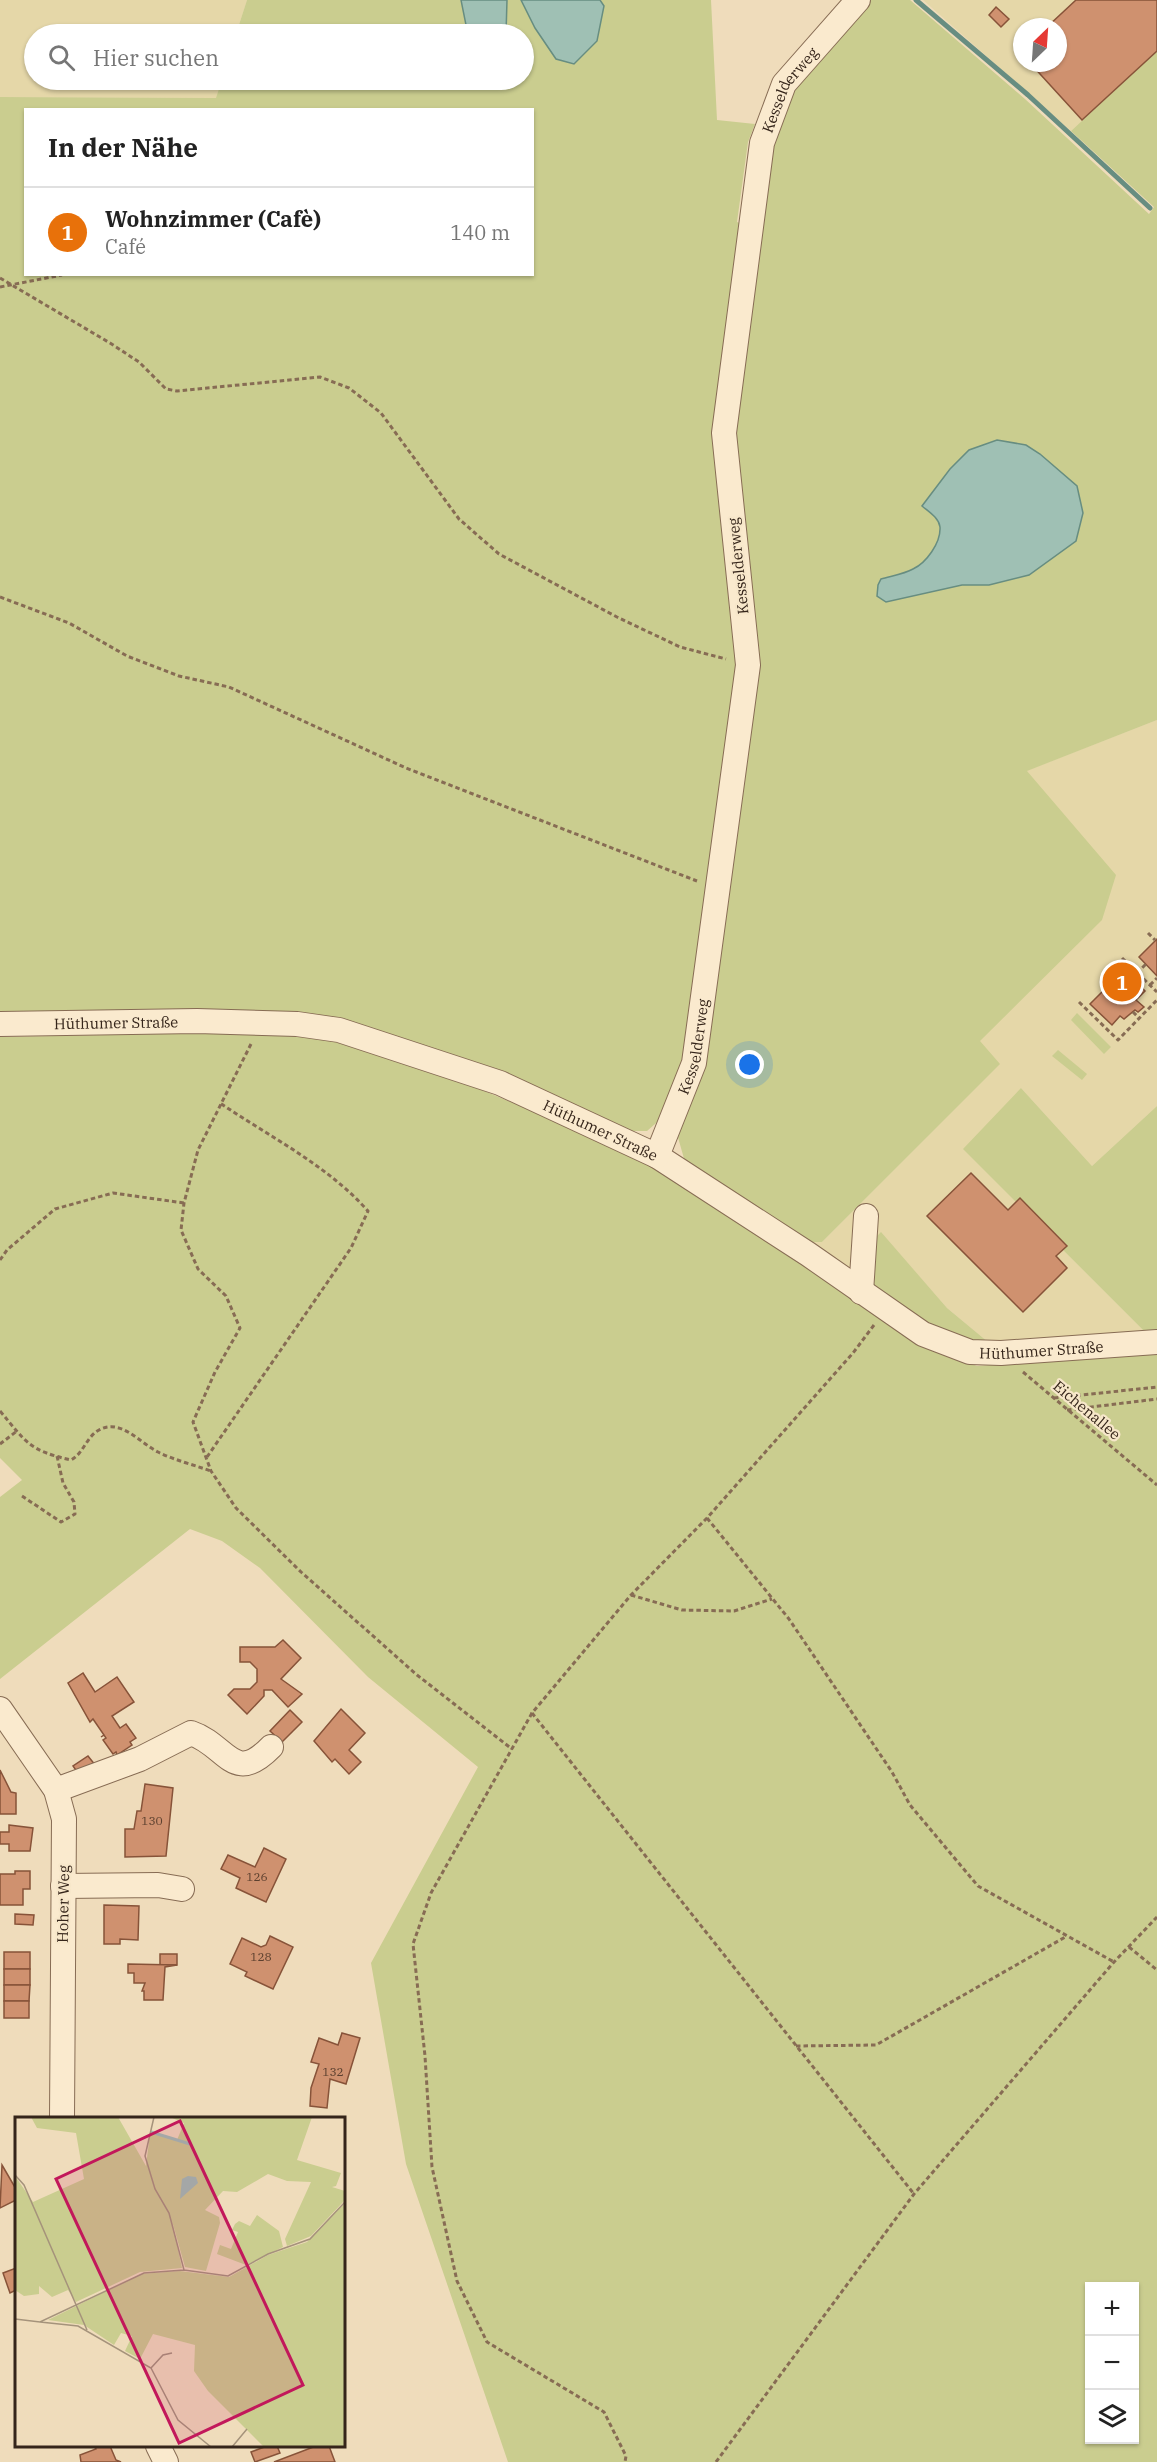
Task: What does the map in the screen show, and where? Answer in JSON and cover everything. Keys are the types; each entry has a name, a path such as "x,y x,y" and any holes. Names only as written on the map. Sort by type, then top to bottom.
{"street":[{"name":"Kesselderweg","path":"657,1156 694,1063 748,665 724,433 762,143 784,84 858,0"},
{"name":"Hüthumer Straße","path":"0,1024 198,1021 297,1024 339,1030 501,1083 657,1156 923,1334 970,1352 1001,1353 1157,1342"},
{"path":"861,1292 866,1216"},
{"name":"Hoher Weg","path":"0,1708 56,1790 64,1819 62,2117"},
{"path":"56,1790 140,1759 191,1733 200,1736 237,1763 246,1765 256,1762 271,1747"},
{"path":"63,1886 158,1886 182,1890"},
{"path":"159,2447 166,2462"}],"path":[{"path":"0,287 53,276"},
{"path":"0,278 139,362 166,389 177,391 320,377 349,388 381,413 459,519 499,554 617,617 680,647 748,665"},
{"path":"0,597 69,623 126,656 178,676 229,687 406,768 719,890"},
{"path":"1148,933 1155,940"},
{"path":"1122,958 1157,992"},
{"path":"1137,973 1146,964"},
{"path":"1150,985 1157,978"},
{"path":"1101,980 1108,986"},
{"path":"1079,1002 1118,1040 1157,1000"},
{"path":"1133,1012 1139,1018"},
{"path":"262,1023 219,1103 198,1150 184,1203 181,1230 198,1269 226,1296 240,1328 215,1372 193,1422 200,1445 211,1471 236,1508 301,1572 417,1675 512,1749"},
{"path":"207,1457 351,1248 368,1211 351,1192 304,1157 219,1103"},
{"path":"0,1260 7,1250 55,1209 113,1193 184,1203"},
{"path":"626,2462 626,2456 604,2412 487,2342 458,2281 432,2167 425,2056 413,1944 431,1893 532,1713 631,1595 707,1518 853,1353 887,1309"},
{"name":"Eichenallee","path":"1001,1353 1157,1485"},
{"path":"1054,1398 1157,1387"},
{"path":"1067,1410 1157,1399"},
{"path":"0,1412 36,1450 71,1460 81,1455 85,1444 97,1431 107,1426 128,1431 157,1451 211,1471"},
{"path":"0,1444 17,1431"},
{"path":"22,1496 61,1522 75,1514 74,1502 63,1483 57,1456"},
{"path":"707,1518 796,1629 892,1772 910,1805 978,1886 1114,1962"},
{"path":"631,1595 682,1610 702,1611 734,1611 772,1599"},
{"path":"532,1713 914,2194"},
{"path":"716,2462 914,2194 1114,1962 1157,1917"},
{"path":"796,2046 876,2045 1067,1936"},
{"path":"1129,1947 1157,1970"}],"shaded area":[{"path":"0,0 247,0 239,24 24,24 24,90 219,90 217,98 0,97"},
{"path":"923,0 1157,0 1157,51 1071,131"},
{"path":"1157,720 1157,1106 1092,1166 1021,1088 1016,1202 1020,1198 1067,1246 1063,1250 1147,1334 988,1342 947,1308 881,1233 855,1276 808,1242 822,1242 999,1064 979,1041 998,1022 1115,875 1026,771"}],"green space":[{"path":"247,0 711,0 717,120 755,124 748,142 737,222 756,229 767,147 787,99 871,0 910,0 1025,99 1149,214 1154,207 1071,131 1157,51 1157,720 1027,771 1116,875 1102,920 980,1041 1000,1064 822,1242 808,1242 685,1162 677,1134 706,1066 749,751 733,733 687,1061 663,1117 647,1131 627,1131 554,1095 372,1029 0,1015 0,97 216,98 219,90 534,90 534,24 239,24"},
{"path":"1077,1013 1111,1047 1104,1054 1071,1020"},
{"path":"275,1032 314,1035 470,1085 619,1147 708,1196 924,1347 977,1366 1157,1353 1157,2462 508,2462 406,2164 371,1963 478,1767 368,1677 260,1568 222,1541 190,1529 0,1679 0,1497 22,1480 0,1458 0,1037"},
{"path":"1058,1050 1087,1074 1082,1080 1052,1056"},
{"path":"1021,1088 1092,1166 1157,1106 1157,1333 1147,1334 1063,1250 1067,1245 1020,1198 1016,1202 963,1149"},
{"path":"881,1232 947,1308 988,1342 959,1338 927,1326 855,1276 853,1261"}],"water":[{"path":"461,0 507,0 506,24 466,24"},
{"path":"521,0 600,0 604,6 597,41 574,64 556,59 533,24"},
{"path":"997,440 1026,445 1077,486 1083,513 1076,541 1029,575 989,585 962,585 886,602 877,596 881,579 918,566 935,546 940,527 933,515 922,506 950,469 969,450"}],"building":[{"path":"1076,0 1157,0 1157,51 1082,120 1038,72 1067,72 1067,18 1057,18"},
{"path":"996,7 1009,19 1001,27 989,15"},
{"path":"1157,939 1157,976 1139,957"},
{"path":"1124,970 1145,991 1136,1000 1144,1007 1138,1012 1135,1010 1124,1019 1120,1016 1112,1025 1090,1004"},
{"path":"971,1173 1008,1210 1020,1198 1067,1246 1056,1256 1067,1268 1023,1312 927,1216"},
{"path":"283,1640 301,1658 281,1679 302,1694 288,1707 272,1690 264,1690 264,1696 247,1714 228,1695 234,1689 250,1689 257,1682 257,1669 250,1662 240,1662 240,1647 275,1647"},
{"path":"83,1673 95,1692 117,1677 134,1702 112,1716 120,1728 126,1724 136,1738 130,1742 132,1745 117,1755 116,1752 113,1754 103,1740 106,1738 93,1719 90,1722 68,1683"},
{"path":"341,1709 365,1733 349,1750 361,1762 349,1774 335,1759 332,1762 314,1741"},
{"path":"290,1710 302,1722 282,1742 270,1731"},
{"path":"88,1756 96,1766 80,1776 73,1766"},
{"path":"0,1770 11,1792 16,1793 16,1814 0,1814"},
{"path":"145,1784 173,1788 166,1856 125,1857 125,1829 134,1829 137,1811 141,1811"},
{"path":"9,1825 33,1828 30,1851 9,1851 9,1844 0,1844 0,1832 9,1832"},
{"path":"264,1848 286,1859 266,1902 236,1888 240,1878 221,1869 228,1855 255,1867"},
{"path":"15,1871 30,1871 30,1889 23,1889 23,1905 0,1905 0,1874 15,1874"},
{"path":"104,1905 139,1906 138,1940 120,1939 120,1944 104,1944"},
{"path":"15,1914 34,1915 33,1925 15,1924"},
{"path":"270,1936 293,1947 273,1989 245,1976 247,1972 230,1964 242,1938 261,1947 266,1945"},
{"path":"4,1952 30,1952 30,1969 4,1969"},
{"path":"160,1954 177,1954 177,1965 160,1965"},
{"path":"128,1964 177,1965 165,1967 163,2000 144,2000 144,1991 142,1991 145,1983 134,1983 134,1973 128,1973"},
{"path":"4,1969 30,1969 30,1985 4,1985"},
{"path":"4,1985 30,1985 29,2001 4,2001"},
{"path":"4,2001 29,2001 29,2018 4,2018"},
{"path":"342,2033 360,2038 346,2084 330,2079 327,2108 310,2106 311,2088 319,2064 311,2062 319,2038 338,2045"},
{"path":"2,2165 15,2187 15,2200 0,2208"},
{"path":"15,2268 15,2290 10,2293 3,2273"},
{"path":"95,2447 110,2447 116,2460 121,2462 81,2462 80,2455 96,2449"},
{"path":"264,2447 277,2447 280,2453 255,2462 251,2452"},
{"path":"313,2447 329,2447 335,2462 274,2462"}],"waterway":[{"path":"916,0 1028,95 1150,208"}],"place":[{"name":"Wohnzimmer (Cafè)","path":"1122,982"}]}
